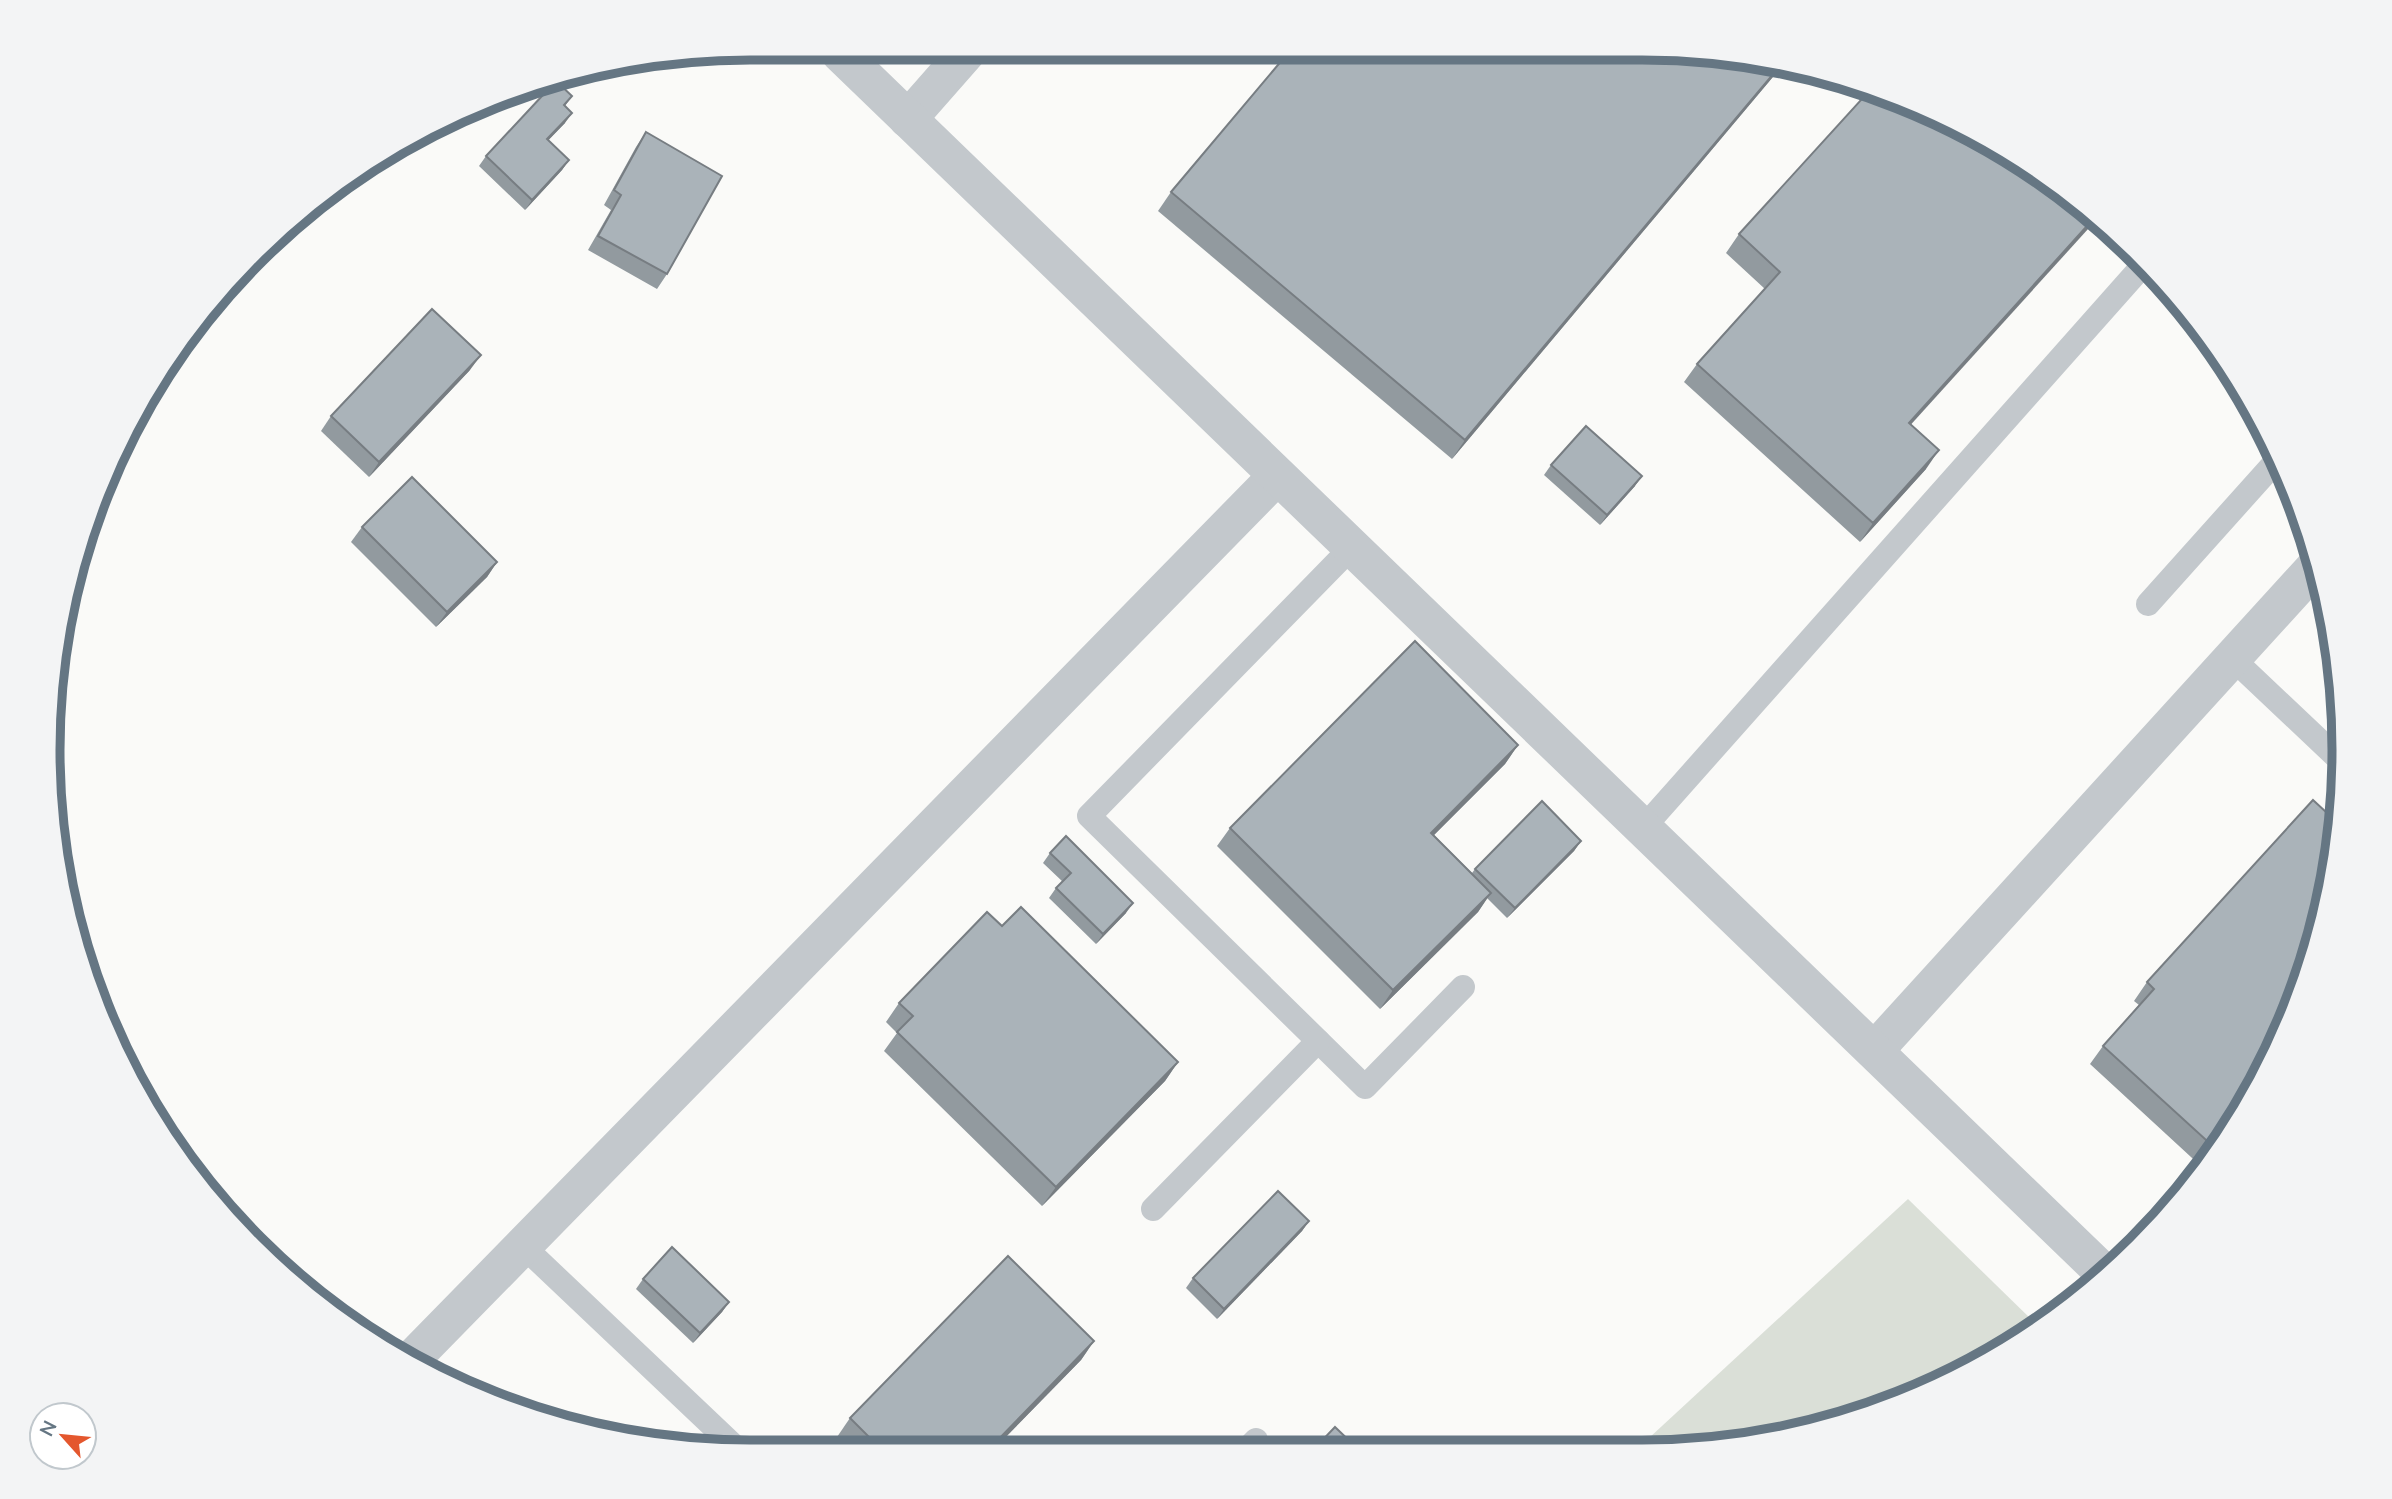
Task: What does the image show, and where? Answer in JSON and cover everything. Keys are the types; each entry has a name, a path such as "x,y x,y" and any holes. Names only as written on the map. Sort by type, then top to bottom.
{"street":[{"path":"847,60 2098,1267"},
{"path":"908,118 960,60"},
{"path":"417,1354 1277,476"},
{"path":"1875,1050 2310,573"}],"lane":[{"path":"1644,827 2138,271"},
{"path":"2148,604 2271,466"},
{"path":"1351,548 1089,816 1365,1087 1463,987"},
{"path":"2232,658 2332,752"},
{"path":"1153,1209 1318,1041"},
{"path":"523,1246 727,1439"}],"shaded area":[{"path":"1908,1199 2031,1319 1948,1368 1864,1403 1821,1416 1733,1434 1647,1440"}],"building":[{"path":"1282,60 1688,61 1774,73 1465,440 1171,192"},
{"path":"561,86 572,96 564,105 572,113 547,139 569,160 532,200 486,156 548,90"},
{"path":"1864,96 1907,112 1988,152 2063,202 2089,224 1909,423 1939,450 1873,523 1697,364 1780,272 1739,234"},
{"path":"646,132 722,176 667,274 598,236 621,195 614,190"},
{"path":"432,309 481,355 379,462 331,416"},
{"path":"1586,426 1642,476 1607,515 1551,465"},
{"path":"412,477 497,562 447,612 362,527"},
{"path":"1415,641 1518,745 1431,833 1491,893 1393,990 1230,828"},
{"path":"2313,800 2329,815 2319,884 2296,971 2261,1055 2209,1143 2103,1046 2154,989 2147,982"},
{"path":"1542,801 1581,841 1515,908 1475,869"},
{"path":"1066,836 1133,903 1103,934 1056,888 1071,873 1050,853"},
{"path":"1021,907 1178,1062 1056,1187 897,1032 913,1016 899,1003 987,912 1002,926"},
{"path":"1278,1191 1309,1221 1224,1309 1193,1278"},
{"path":"672,1247 729,1302 700,1333 643,1279"},
{"path":"1008,1256 1094,1341 998,1440 872,1440 850,1418"},
{"path":"1335,1427 1349,1440 1323,1440"}]}
